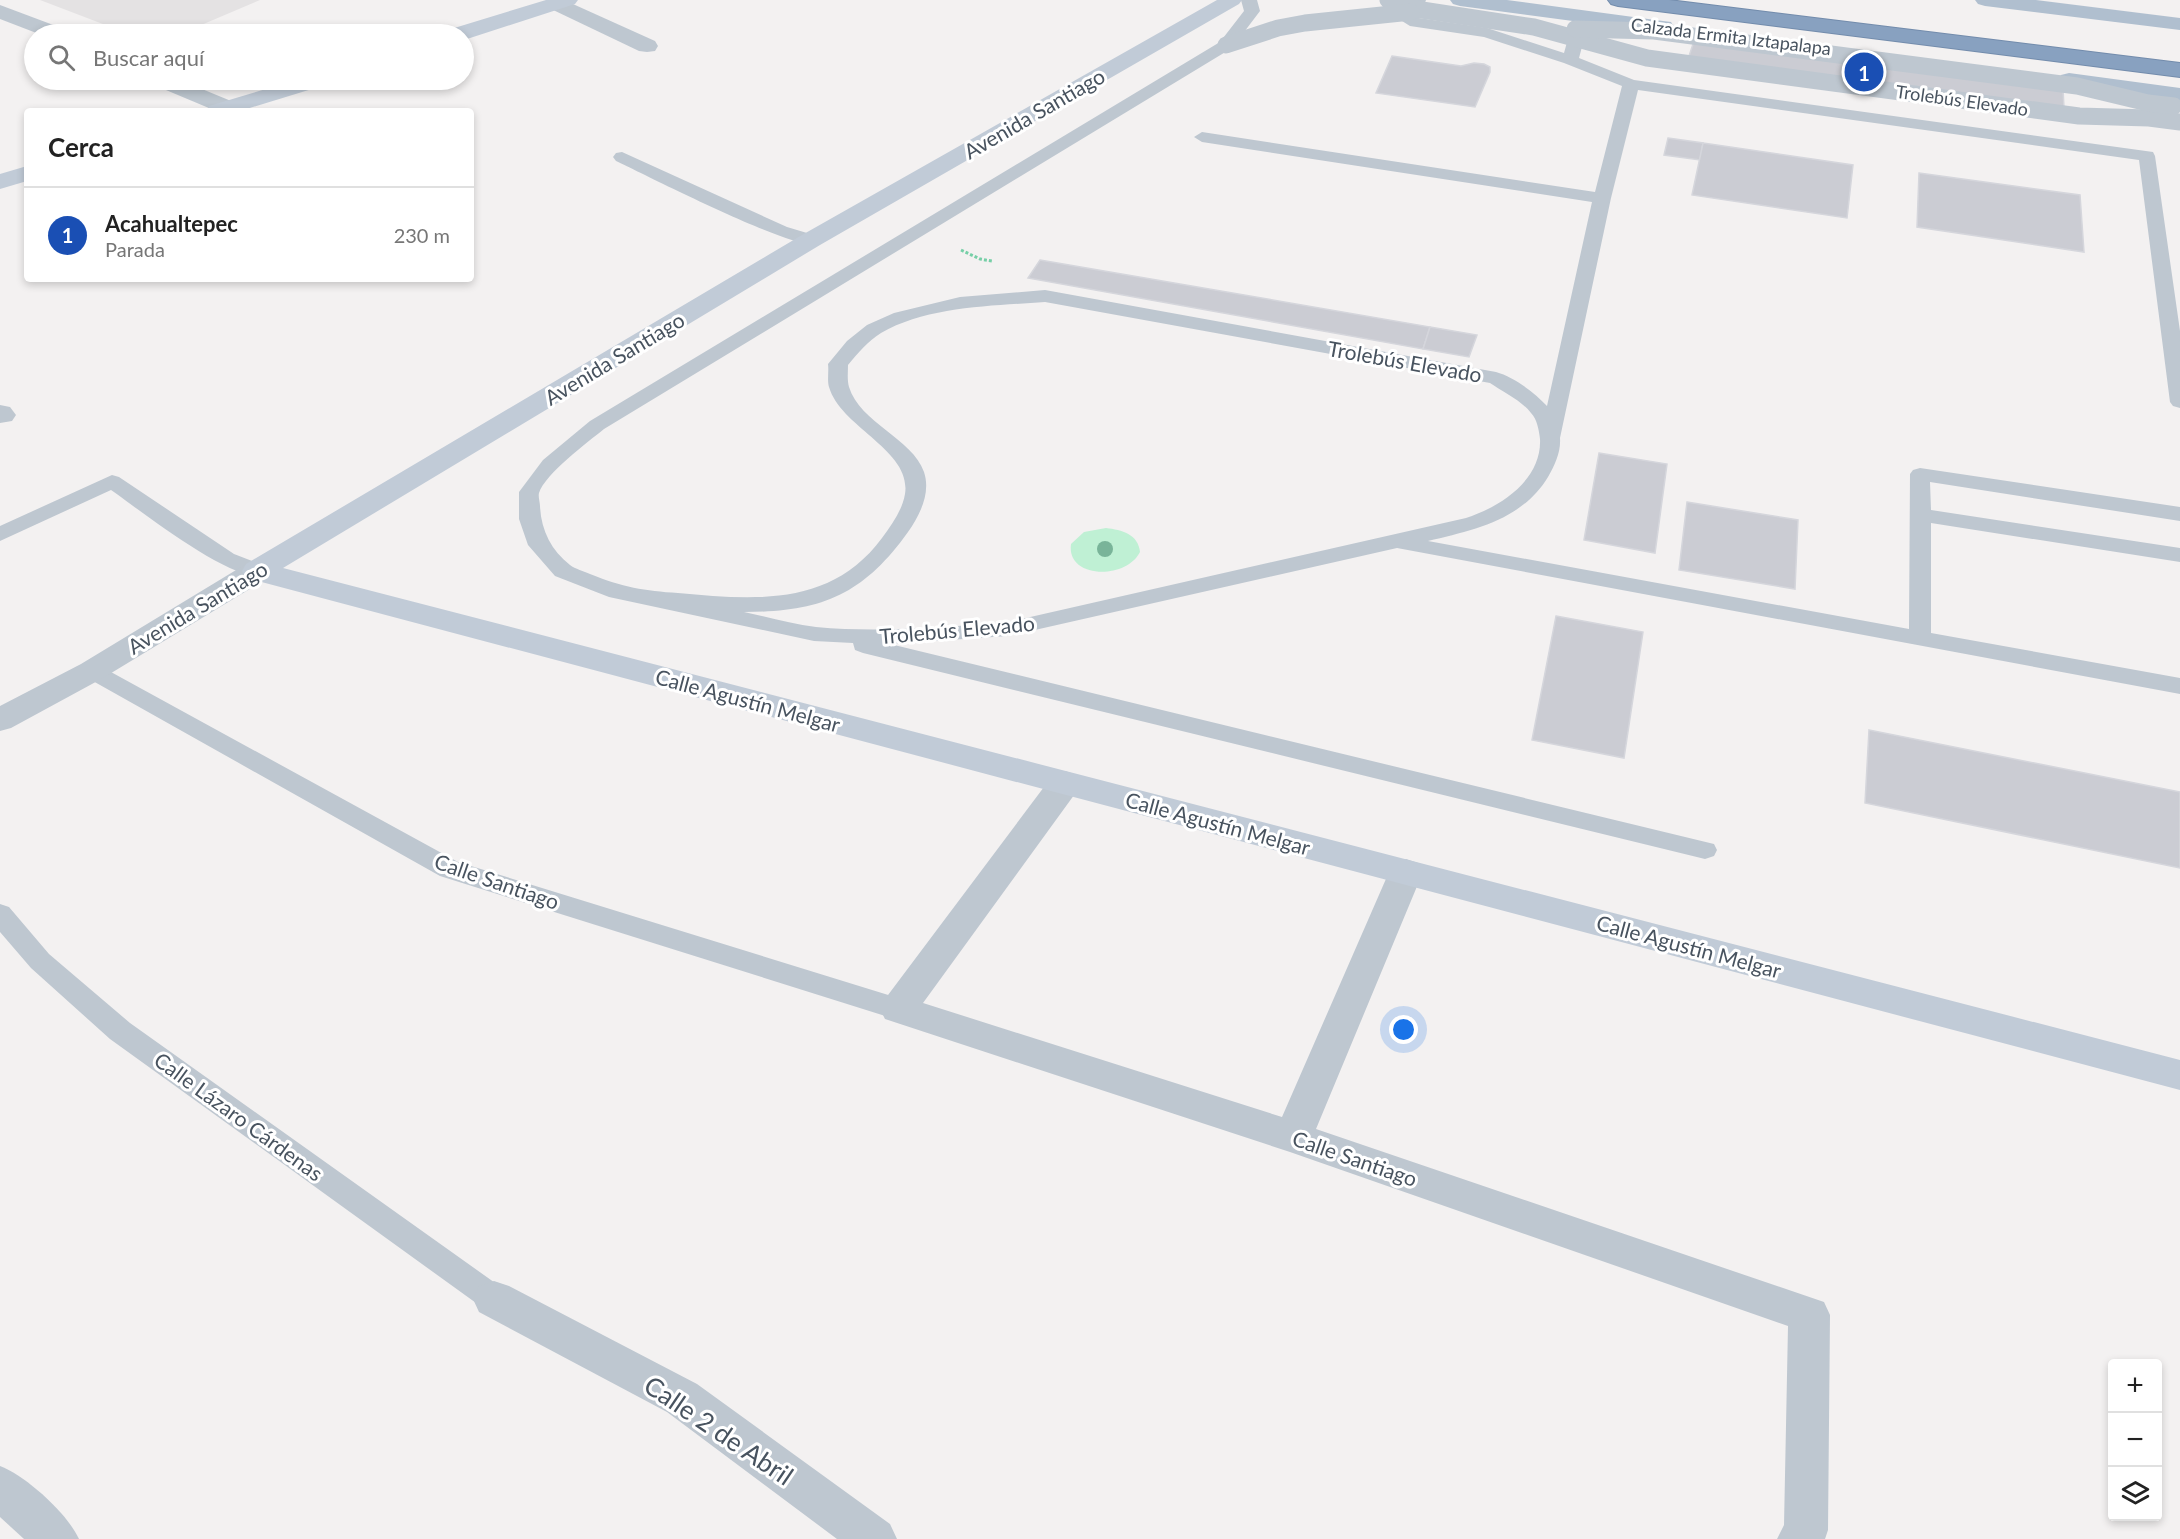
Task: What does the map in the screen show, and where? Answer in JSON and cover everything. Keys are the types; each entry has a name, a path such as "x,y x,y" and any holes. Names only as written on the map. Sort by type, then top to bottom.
{"highway":[{"path":"1618,0 2180,70"},
{"path":"1760,0 2180,52"}],"main road":[{"name":"Calzada Ermita Iztapalapa","path":"1460,0 2180,94"},
{"path":"1985,0 2180,24"}],"street":[{"name":"Avenida Santiago","path":"0,720 92,671 811,240 1232,0"},
{"path":"474,29 562,2 647,46"},
{"path":"0,11 32,24"},
{"path":"183,90 220,108"},
{"path":"225,108 284,90"},
{"path":"0,182 24,174"},
{"name":"Calle Agustín Melgar","path":"257,571 2180,1075"},
{"path":"898,1009 1065,783"},
{"path":"1293,1137 1406,872"},
{"name":"Calle Santiago","path":"898,1009 1293,1137 1809,1315 1808,1536"},
{"name":"Calle 2 de Abril","path":"494,1299 682,1398 874,1539"},
{"path":"0,1487 56,1539"}],"lane":[{"name":"Trolebús Elevado","path":"1226,45 1252,11 1249,0"},
{"name":"Trolebús Elevado","path":"1388,0 1534,27 1647,58 2079,116 2149,118 2180,122"},
{"path":"1420,5 1410,21 1487,33 1570,60 1631,84 2147,156 2180,402"},
{"name":"Trolebús Elevado","path":"660,599 737,605 792,602 819,597 851,581 880,558 909,514 917,489 910,464 852,409 839,387 838,364 854,345 874,329 901,317 960,303 1045,296 1496,378 1542,413 1551,437 1548,458 1537,480 1522,496 1503,510 1478,521 1395,542 1008,629 879,637 814,633 609,590 563,571 539,545 530,519 530,492 550,464 597,425 1226,45 1278,28 1420,5"},
{"path":"1570,60 1582,17"},
{"name":"Trolebús Elevado","path":"1534,27 1654,31 2077,86 2148,103 2180,107"},
{"path":"1551,437 1602,198 1631,84"},
{"path":"1202,137 1602,198"},
{"path":"622,157 781,231 811,240"},
{"path":"1920,638 1920,474 2180,514"},
{"path":"0,534 112,481 226,559 257,571"},
{"path":"1920,515 2180,555"},
{"path":"1395,542 2180,686"},
{"path":"814,633 1706,850"},
{"name":"Calle Santiago","path":"92,671 449,868 898,1009"},
{"name":"Calle Lázaro Cárdenas","path":"0,914 40,961 120,1031 494,1299"}],"shaded area":[{"path":"40,0 260,0 204,24 103,24"}],"green space":[{"path":"1106,528 1118,530 1133,537 1140,552 1133,561 1111,571 1098,572 1078,564 1072,556 1071,544 1084,532"}],"building":[{"path":"1694,41 2063,89 2064,108 1688,59"},
{"path":"1392,56 1461,66 1474,63 1484,64 1490,67 1490,72 1475,107 1376,93"},
{"path":"1668,138 1703,143 1700,160 1664,155"},
{"path":"1703,143 1853,165 1847,218 1692,195"},
{"path":"1919,173 2080,195 2084,252 1917,227"},
{"path":"1040,260 1430,327 1423,349 1028,278"},
{"path":"1430,327 1477,335 1469,357 1423,349"},
{"path":"1599,453 1667,464 1655,553 1584,540"},
{"path":"1687,502 1798,520 1795,589 1679,570"},
{"path":"1556,616 1643,632 1624,758 1532,740"},
{"path":"1869,730 2180,792 2180,868 1865,803"}],"place":[{"name":"Acahualtepec","path":"1864,72"}]}
